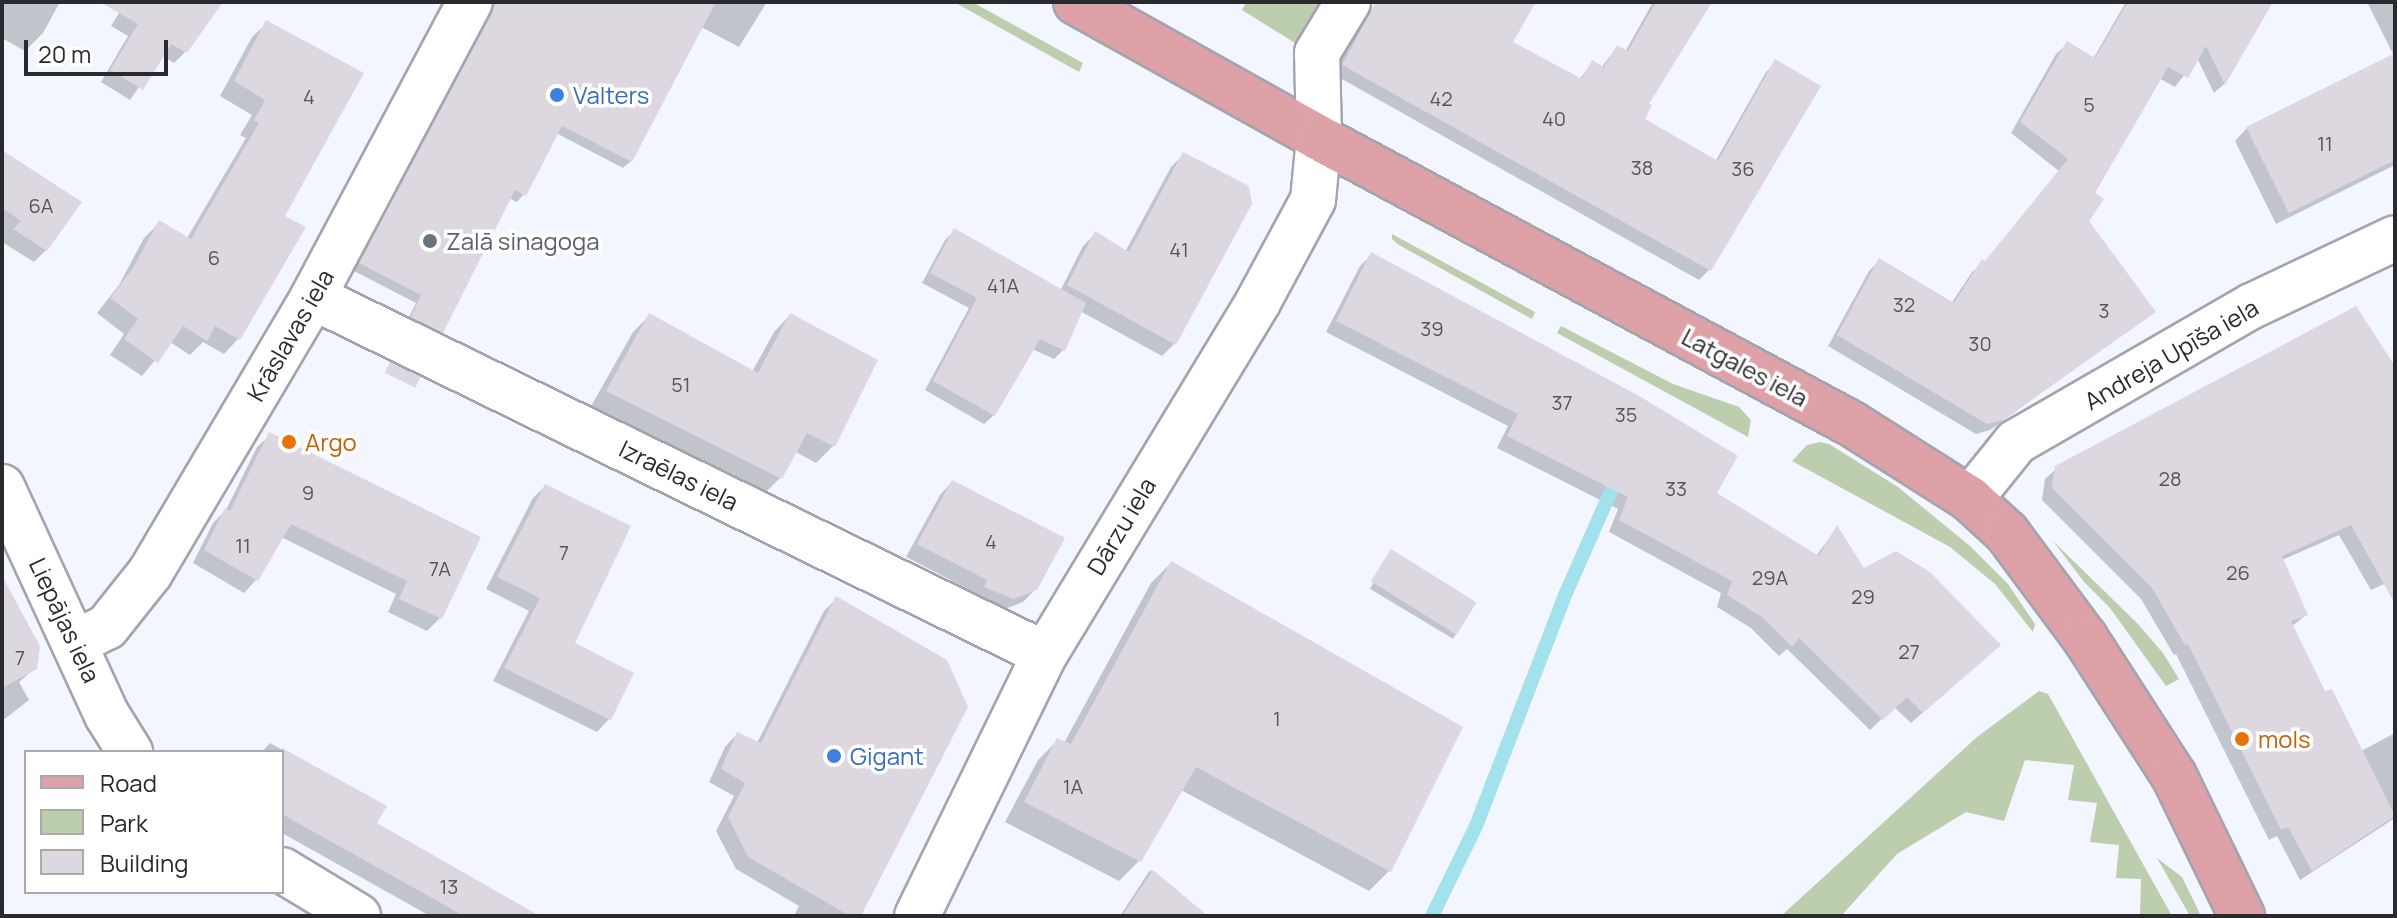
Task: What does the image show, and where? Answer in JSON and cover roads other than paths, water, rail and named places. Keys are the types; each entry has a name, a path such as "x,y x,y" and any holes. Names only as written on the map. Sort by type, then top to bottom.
{"main road":[{"name":"Latgales iela","path":"1076,2 1319,138 1852,424 1970,499 2007,533 2085,638 2174,776 2242,916"}],"street":[{"name":"Krāslavas iela","path":"77,642 107,627 150,573 313,297 470,2"},
{"name":"Dārzu iela","path":"917,916 1045,654 1258,302 1313,200 1319,138 1317,53 1348,2"},
{"name":"Andreja Upīša iela","path":"1970,499 2016,442 2252,306 2395,238"},
{"name":"Izraēlas iela","path":"313,297 1045,654"},
{"name":"Liepājas iela","path":"2,487 77,642 107,715 129,750"},
{"path":"284,871 358,916"}],"waterway":[{"path":"1432,916 1476,826 1566,593 1619,473"}],"place":[{"name":"Valters","path":"557,95"},
{"name":"Zalā sinagoga","path":"430,241"},
{"name":"Argo","path":"289,442"},
{"name":"mols","path":"2242,739"},
{"name":"Gigant","path":"834,756"}]}
